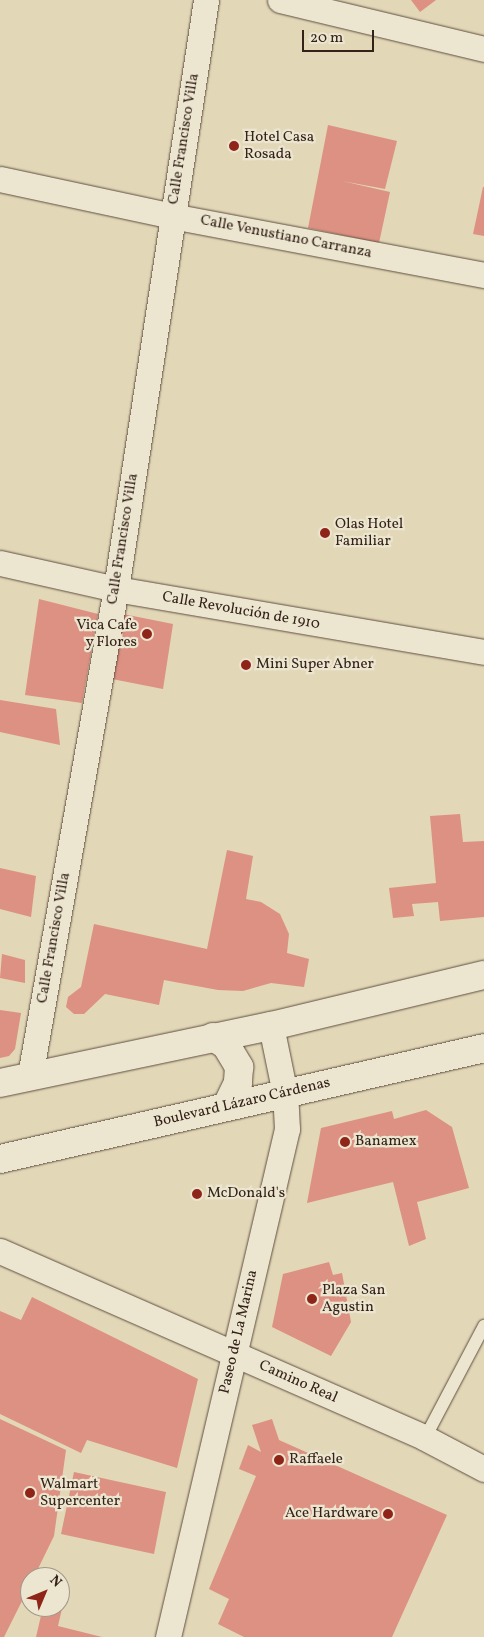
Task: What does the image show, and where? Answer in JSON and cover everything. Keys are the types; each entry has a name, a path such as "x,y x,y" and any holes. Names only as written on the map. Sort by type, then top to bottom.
{"main road":[{"path":"0,1083 271,1026 484,975"},
{"path":"213,1037 226,1045 239,1066 238,1083 227,1106"},
{"name":"Boulevard Lázaro Cárdenas","path":"0,1159 227,1106 483,1051"}],"street":[{"name":"Calle Francisco Villa","path":"30,1076 116,589 206,0"},
{"path":"280,0 484,48"},
{"name":"Calle Venustiano Carranza","path":"0,178 172,216 484,275"},
{"name":"Calle Revolución de 1910","path":"0,563 116,589 484,652"},
{"name":"Paseo de La Marina","path":"168,1637 286,1129 285,1094 271,1026"},
{"name":"Camino Real","path":"0,1251 425,1438 484,1469"}],"lane":[{"path":"425,1438 484,1326"}],"building":[{"path":"411,0 436,0 420,12"},
{"path":"328,125 397,141 385,189 342,181 390,192 379,243 308,228"},
{"path":"484,187 484,236 473,234"},
{"path":"39,599 98,614 82,703 25,695"},
{"path":"123,614 173,624 163,689 112,679"},
{"path":"0,700 56,709 60,745 0,732"},
{"path":"460,814 463,842 484,841 484,917 440,921 438,902 412,904 414,916 393,918 389,888 436,883 430,816"},
{"path":"227,850 253,856 246,899 261,902 280,914 289,934 287,953 309,959 304,987 271,983 243,991 218,990 164,980 159,1005 105,994 84,1014 74,1014 66,1007 68,997 81,987 94,924 207,949"},
{"path":"0,868 36,876 31,917 0,909"},
{"path":"2,954 25,960 25,983 0,978"},
{"path":"0,1010 21,1013 15,1049 9,1056 0,1058"},
{"path":"426,1110 452,1127 469,1188 417,1202 426,1239 409,1246 393,1182 307,1203 321,1128 392,1111 394,1119"},
{"name":"Plaza San Agustin","path":"329,1262 333,1275 342,1273 351,1322 331,1356 272,1327 283,1274"},
{"path":"32,1297 198,1379 177,1468 87,1440 81,1453 0,1414 0,1311 21,1320"},
{"name":"Walmart Supercenter","path":"0,1419 66,1450 54,1536 39,1567 20,1567 20,1605 4,1637 0,1637"},
{"path":"272,1419 279,1440 447,1515 392,1637 244,1637 218,1624 229,1599 209,1589 256,1476 239,1469 248,1445 261,1452 252,1425"},
{"path":"74,1472 166,1492 154,1554 61,1534"},
{"path":"41,1617 60,1617 58,1626 102,1637 36,1637"}],"place":[{"name":"Hotel Casa Rosada","path":"234,146"},
{"name":"Olas Hotel Familiar","path":"325,533"},
{"name":"Vica Cafe y Flores","path":"147,634"},
{"name":"Mini Super Abner","path":"246,665"},
{"name":"Banamex","path":"345,1142"},
{"name":"McDonald's","path":"197,1194"},
{"name":"Plaza San Agustin","path":"312,1299"},
{"name":"Raffaele","path":"279,1460"},
{"name":"Walmart Supercenter","path":"30,1493"},
{"name":"Ace Hardware","path":"388,1514"}]}
